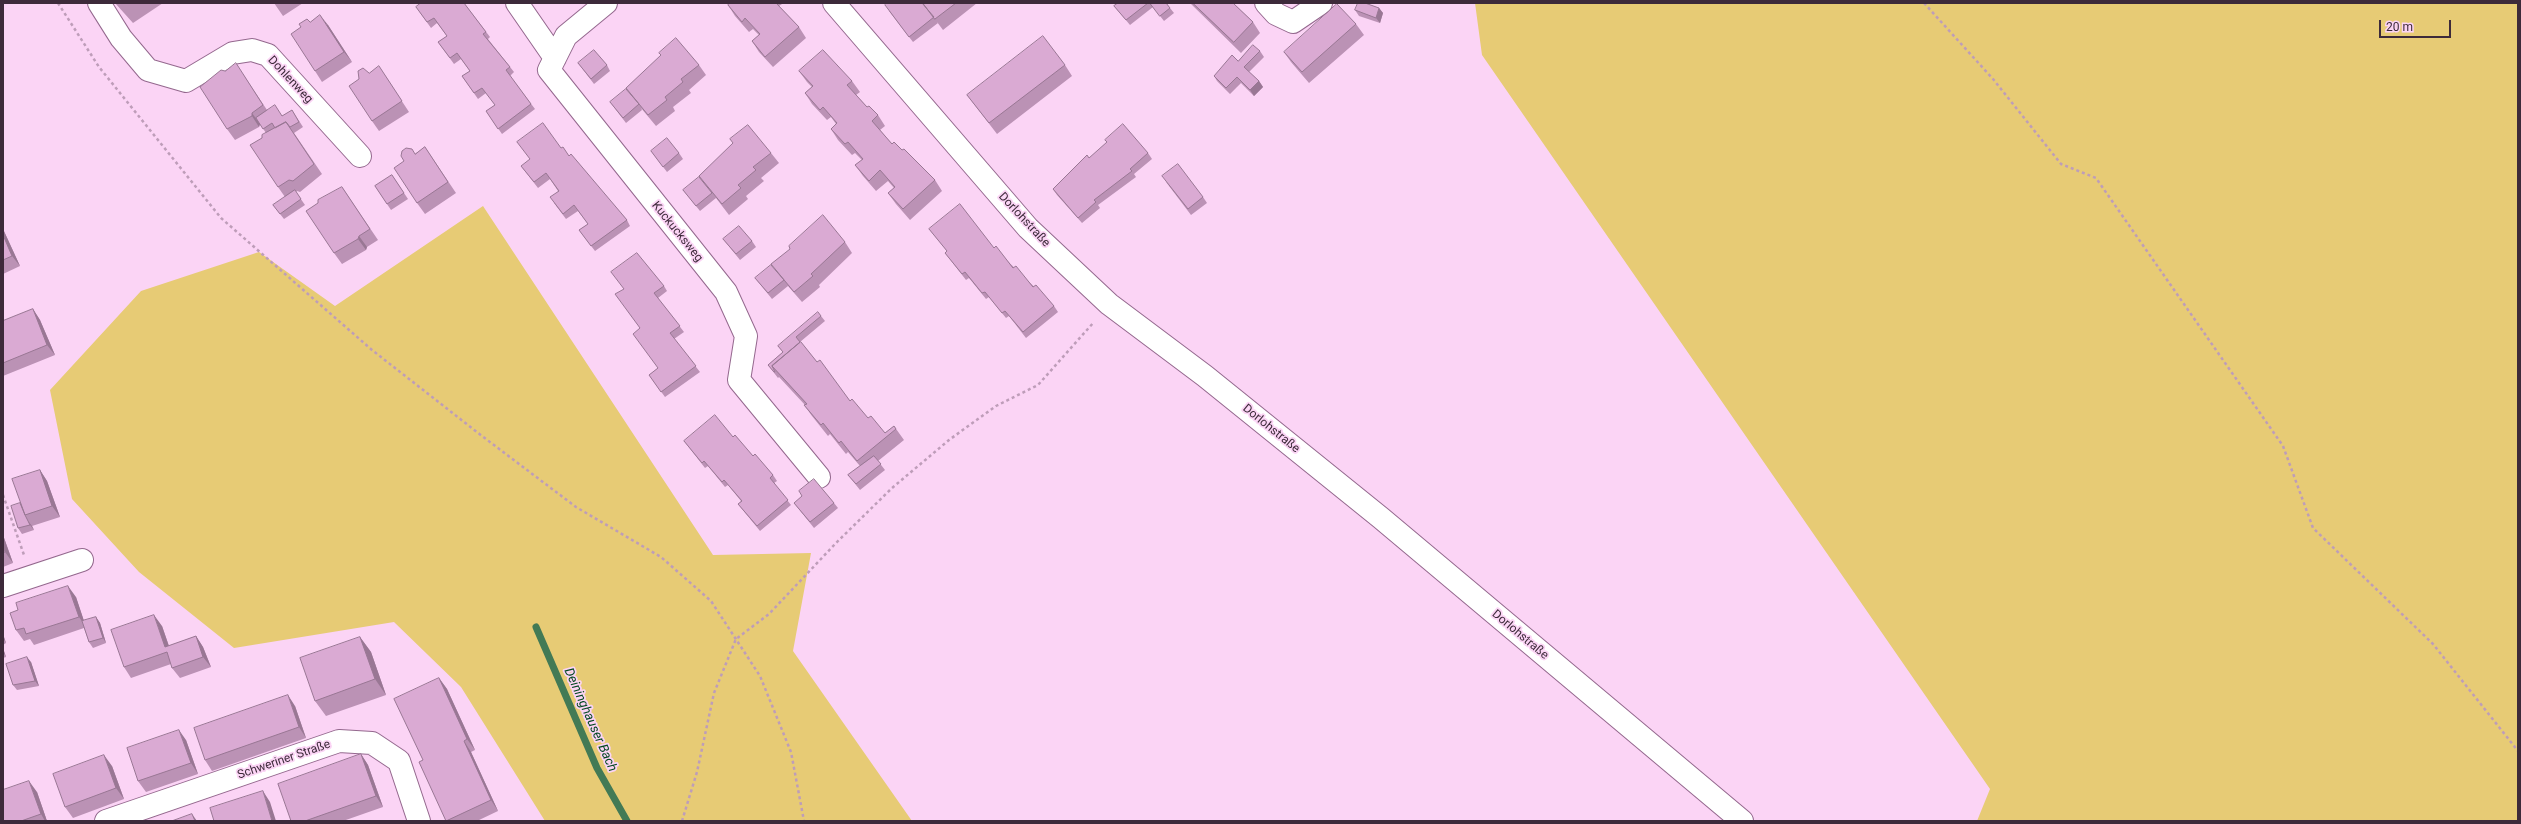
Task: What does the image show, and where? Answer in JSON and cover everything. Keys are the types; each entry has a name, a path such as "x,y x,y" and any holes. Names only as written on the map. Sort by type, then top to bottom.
{"street":[{"name":"Dohlenweg","path":"99,3 121,38 148,70 186,81 233,53 252,50 268,55 360,156"},
{"path":"517,3 555,58"},
{"name":"Kuckucksweg","path":"606,3 566,36 549,70 726,292 746,336 739,380 819,477"},
{"name":"Dorlohstraße","path":"834,3 1028,228 1109,304 1205,376 1381,518 1742,821"},
{"path":"1266,3 1276,14 1293,22 1321,3"},
{"path":"3,586 82,560"},
{"name":"Schweriner Straße","path":"106,821 339,741 372,743 399,761 419,821"}],"path":[{"path":"58,3 99,67 221,218 372,350 482,436 576,507 660,557 711,601 760,676 791,752 804,821"},
{"path":"1924,3 1993,79 2061,164 2096,178 2283,446 2313,528 2434,644 2518,751"},
{"path":"682,821 697,772 714,693 736,639 769,614 887,493 949,440 996,406 1038,385 1095,320"},
{"path":"3,495 32,576"}],"shaded area":[{"path":"1475,3 2518,3 2518,821 1977,821 1990,789 1482,55"},
{"path":"483,206 713,555 811,553 793,651 912,821 545,821 461,687 394,622 234,648 139,572 72,499 50,390 141,291 259,252 335,306"}],"building":[{"path":"421,3 464,3 486,32 483,34 510,67 506,70 531,104 498,129 486,111 495,105 482,88 474,93 462,76 470,71 457,53 450,58 438,42 447,36 434,18 427,22 416,7"},
{"path":"730,3 776,3 799,27 765,57 752,41 760,34 745,18 742,22 728,5"},
{"path":"887,3 922,3 934,17 909,37 885,5"},
{"path":"923,3 956,3 935,19"},
{"path":"1118,3 1148,3 1126,20 1114,6"},
{"path":"1150,3 1166,3 1170,8 1160,16"},
{"path":"1193,3 1233,3 1253,22 1234,42"},
{"path":"1358,3 1365,3 1379,8 1376,18 1355,10"},
{"path":"1337,4 1356,24 1302,72 1284,52"},
{"path":"320,15 344,52 315,71 291,34 301,27 299,24 307,19 310,22"},
{"path":"1043,36 1065,65 989,123 967,95"},
{"path":"676,38 699,65 681,79 683,82 665,97 667,100 648,115 626,88 661,55 659,53"},
{"path":"1253,45 1260,51 1244,67 1259,81 1250,90 1237,77 1226,88 1214,76 1232,55 1238,61"},
{"path":"594,50 607,65 591,79 578,63"},
{"path":"823,50 852,81 847,85 867,107 869,106 878,115 872,121 892,144 894,142 902,150 904,149 935,180 903,209 888,193 895,187 880,170 869,181 855,165 863,159 848,142 845,144 831,129 837,123 823,107 820,110 805,93 813,86 799,71"},
{"path":"236,63 263,105 252,113 252,116 227,129 200,87 221,70 225,71"},
{"path":"379,66 402,101 372,121 349,86 359,79 358,71 363,68 369,73"},
{"path":"626,89 639,104 623,118 610,102"},
{"path":"275,105 282,116 292,110 299,122 290,127 286,122 275,128 272,123 263,129 256,118"},
{"path":"286,122 314,164 293,181 289,180 278,187 250,145 262,138 262,135"},
{"path":"543,123 561,148 563,147 569,156 571,154 627,220 591,246 579,230 588,224 574,205 563,214 550,197 559,191 546,173 534,182 521,166 530,159 517,142"},
{"path":"1123,124 1148,153 1130,169 1132,171 1094,200 1096,202 1078,218 1053,189 1087,155 1089,158 1107,142 1105,140"},
{"path":"748,125 771,153 753,167 756,170 738,185 741,188 722,204 699,176 733,143 730,139"},
{"path":"667,138 679,153 663,167 651,151"},
{"path":"425,147 448,182 417,203 394,168 404,161 401,156 402,151 406,148 412,149 415,154"},
{"path":"1178,164 1203,197 1188,209 1162,176"},
{"path":"392,175 404,193 387,204 375,186"},
{"path":"699,177 712,193 696,206 683,190"},
{"path":"342,187 370,229 359,236 358,239 334,253 306,211 318,203 318,200"},
{"path":"295,190 301,199 280,214 273,205"},
{"path":"960,204 994,248 996,246 1013,268 1016,266 1033,287 1036,285 1054,306 1023,332 1005,311 1002,313 985,292 982,293 965,272 962,274 945,253 947,251 929,229"},
{"path":"823,215 845,242 811,274 813,276 794,292 771,264 790,249 789,246"},
{"path":"739,226 752,241 736,254 723,239"},
{"path":"3,235 12,256 3,260"},
{"path":"637,253 664,286 654,293 680,326 670,333 696,366 661,392 649,375 658,368 633,334 640,328 615,294 624,289 611,272"},
{"path":"771,265 784,280 768,293 755,278"},
{"path":"33,309 47,345 3,363 3,321"},
{"path":"818,312 821,316 796,337 800,342 772,366 774,372 768,365 783,352 778,346"},
{"path":"801,342 817,362 820,360 850,401 852,399 868,418 871,416 885,433 894,426 896,429 857,461 841,441 839,443 823,423 821,425 804,405 807,404 772,366"},
{"path":"715,415 733,437 735,435 753,456 755,454 773,475 770,478 788,500 757,526 738,504 742,501 724,480 722,482 704,461 702,463 684,441"},
{"path":"874,456 881,464 856,484 848,475"},
{"path":"40,470 52,506 25,515 12,479"},
{"path":"814,479 834,503 810,522 794,503 802,496 799,491"},
{"path":"20,503 30,525 18,528 11,506"},
{"path":"68,586 79,617 26,634 24,628 16,630 10,613 18,610 16,603"},
{"path":"154,615 165,647 196,636 203,657 172,668 167,652 124,667 111,630"},
{"path":"96,617 103,638 89,642 82,621"},
{"path":"360,637 375,679 315,701 300,658"},
{"path":"27,657 35,681 13,685 6,664"},
{"path":"439,678 467,739 464,741 491,800 446,821 419,762 423,760 394,699"},
{"path":"288,695 299,727 205,760 194,728"},
{"path":"179,730 191,763 138,781 127,748"},
{"path":"361,754 376,796 305,821 291,821 278,784"},
{"path":"104,755 116,788 65,807 53,774"},
{"path":"29,781 41,814 21,821 3,821 3,790"},
{"path":"263,791 272,821 214,821 210,808"},
{"path":"192,814 195,821 172,821"}],"waterway":[{"name":"Deininghauser Bach","path":"536,627 597,768 627,821"}]}
